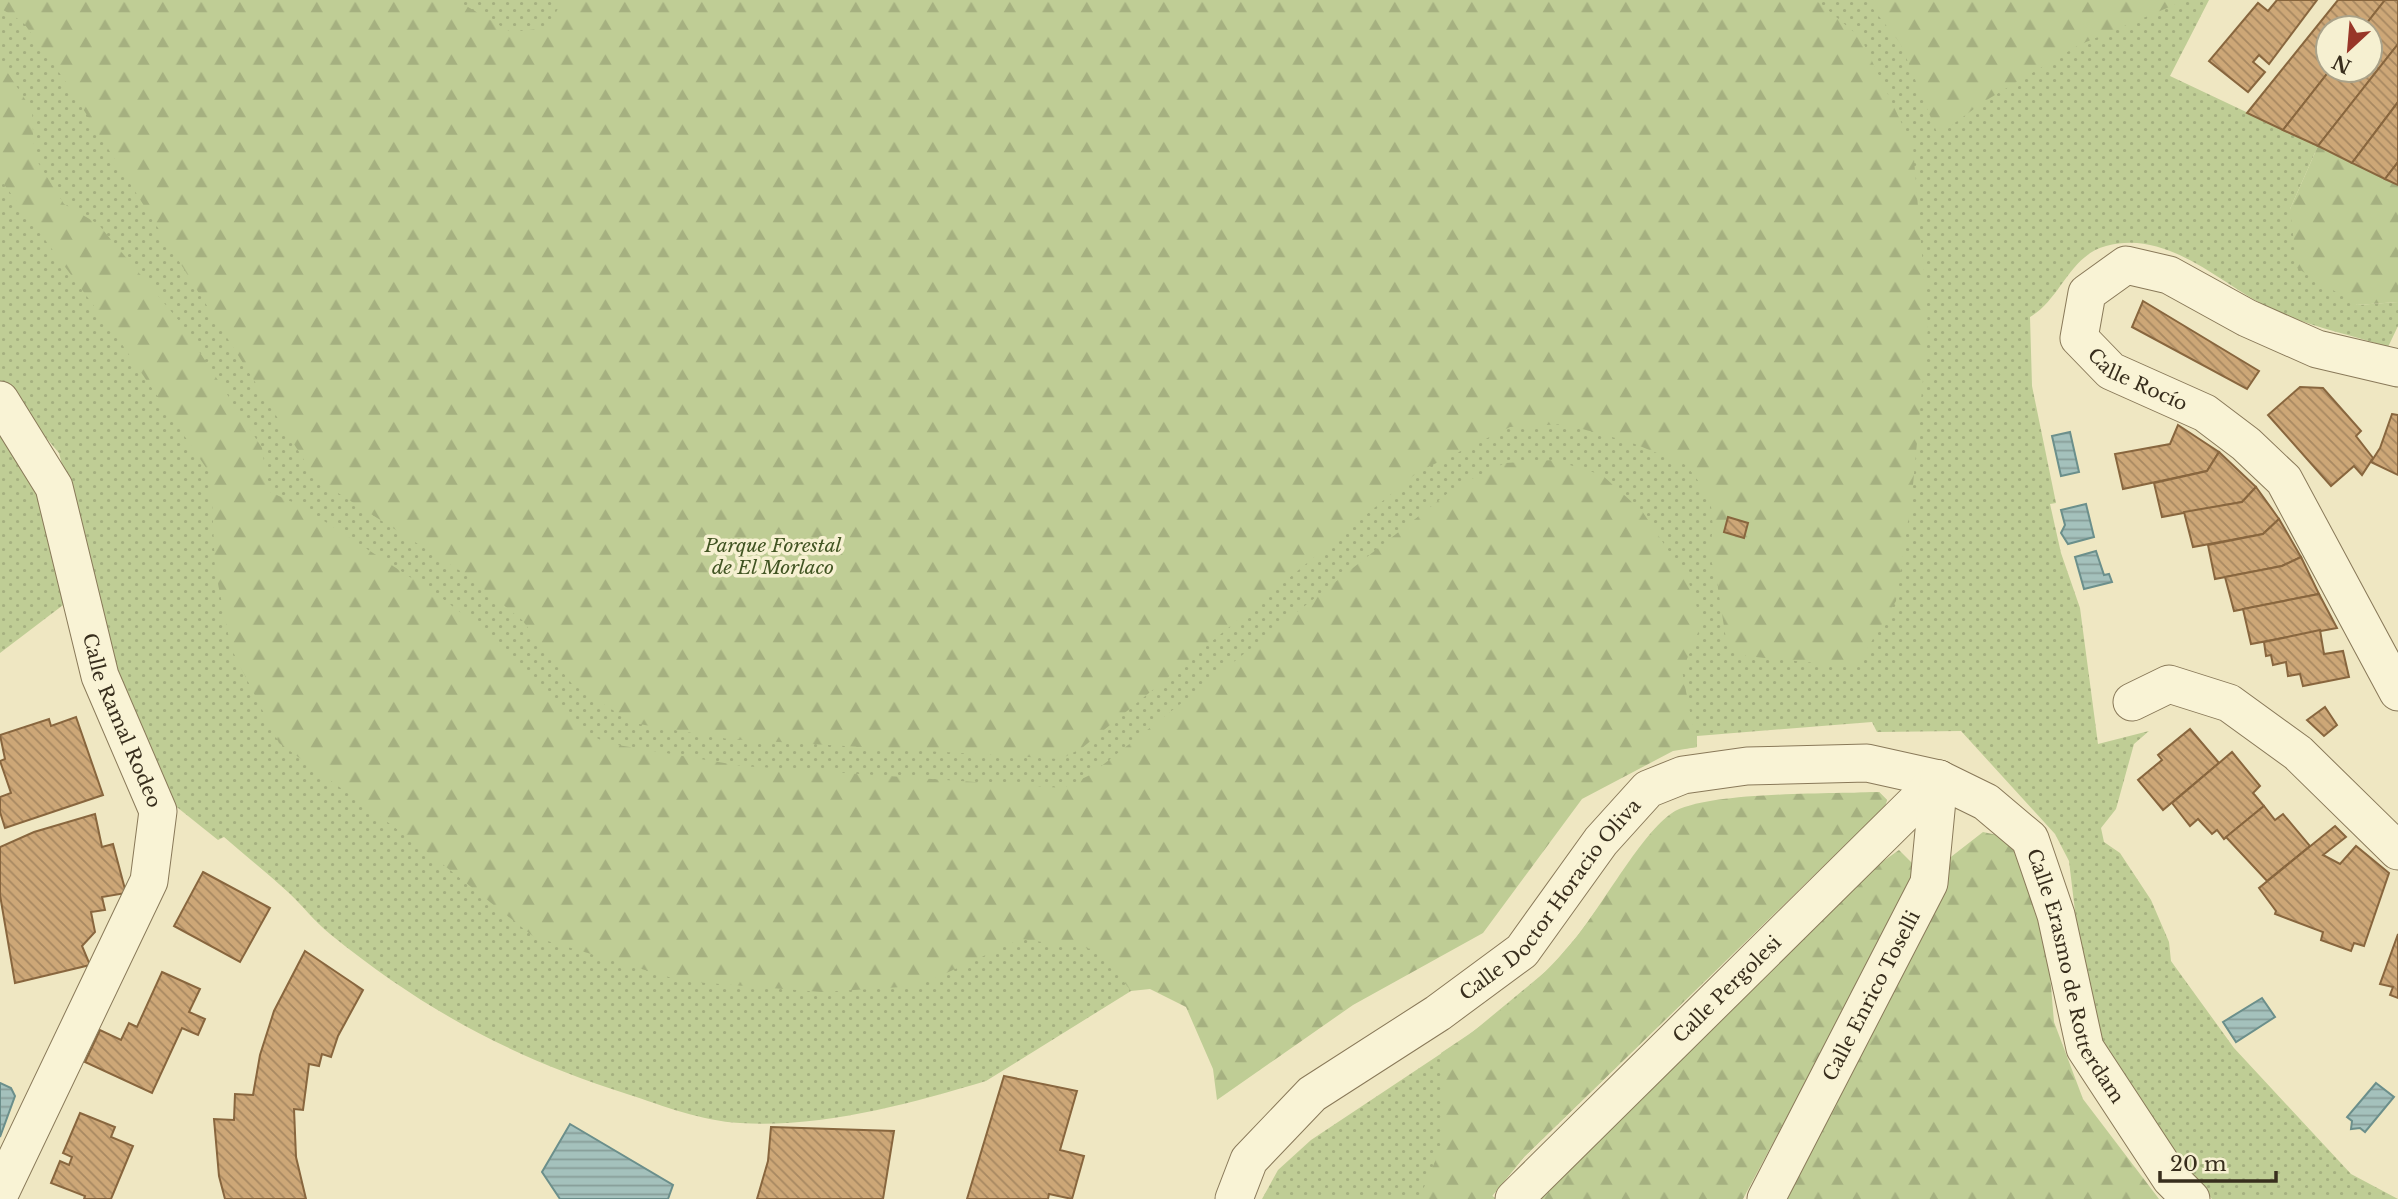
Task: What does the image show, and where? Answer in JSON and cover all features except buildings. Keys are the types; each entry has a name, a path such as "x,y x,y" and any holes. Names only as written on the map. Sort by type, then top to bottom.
{"street":[{"name":"Calle Rocío","path":"2398,368 2317,349 2247,318 2169,275 2126,265 2087,293 2079,338 2111,371 2205,413 2246,444 2284,481 2398,692"},
{"name":"Calle Ramal Rodeo","path":"0,400 54,487 100,676 158,811 149,881 0,1193"},
{"path":"2132,702 2169,684 2229,703 2298,752 2398,851"},
{"name":"Calle Doctor Horacio Oliva","path":"1234,1199 1249,1160 1312,1094 1438,1013 1522,951 1601,841 1648,789 1683,775 1747,766 1867,763 1939,779"},
{"name":"Calle Pergolesi","path":"1514,1199 1939,779"},
{"name":"Calle Enrico Toselli","path":"1766,1199 1929,883 1939,779"},
{"name":"Calle Erasmo de Rotterdam","path":"1939,779 1986,802 2030,839 2056,915 2085,1048 2171,1178 2191,1199"}],"green space":[{"name":"Parque Forestal de El Morlaco","path":"0,0 2209,0 2170,76 2318,146 2290,209 2357,305 2398,302 2398,326 2388,347 2317,326 2289,317 2256,301 2174,252 2152,245 2129,243 2093,251 2074,268 2050,300 2030,317 2032,386 2056,503 2050,504 2061,553 2080,608 2098,744 2149,731 2134,744 2116,809 2101,828 2104,842 2120,853 2151,900 2169,942 2171,961 2234,1048 2351,1174 2398,1199 2212,1199 2186,1171 2108,1060 2083,978 2069,861 2055,834 1961,731 1877,732 1872,722 1697,736 1697,747 1479,775 986,1081 896,1106 802,1122 725,1122 683,1112 585,1080 471,1029 435,1009 365,961 325,929 289,893 224,837 218,840 173,804 128,716 59,453 0,383"},
{"path":"0,0 456,0 511,32 547,28 563,0 1816,0 1861,38 1913,147 1928,327 1912,495 1896,601 1856,667 1746,656 1726,639 1716,576 1709,554 1713,528 1711,506 1702,486 1686,465 1630,442 1564,424 1510,427 1418,472 1082,748 1061,759 728,739 633,723 572,684 522,620 465,574 316,479 68,85 23,22 0,8"},
{"path":"1866,0 2186,0 2079,45 1985,101 1938,135 1900,43"},
{"path":"0,61 32,110 34,156 64,204 98,224 180,322 262,448 268,491 301,506 439,596 494,638 575,726 606,743 742,766 1063,788 1090,775 1457,486 1505,463 1554,460 1602,475 1642,511 1688,580 1702,623 1682,671 1697,747 1673,751 1582,799 1483,933 1353,1005 1217,1100 1213,1069 1186,1007 1150,989 1131,991 1099,950 1021,939 918,986 821,992 682,981 534,937 416,843 279,743 231,648 215,569 211,475 117,337 0,179"},
{"path":"2318,146 2398,185 2398,302 2357,305 2297,268 2290,209"},
{"path":"0,422 36,478 71,599 0,653"},
{"path":"1879,792 1887,800 1885,806 1524,1157 1492,1196 1497,1199 1262,1199 1278,1170 1311,1140 1469,1035 1551,967 1579,934 1655,829 1674,812 1709,802 1751,797"},
{"path":"1879,792 1887,800 1885,806 1524,1157 1492,1196 1497,1199 1419,1199 1442,1145 1441,1053 1497,1014 1548,969 1588,922 1636,852 1661,822 1672,813 1689,806 1740,797"},
{"path":"1983,832 2002,836 2022,849 2046,927 2054,1022 2083,1099 2159,1199 1784,1199 1947,860"},
{"path":"1899,850 1913,864 1913,881 1743,1199 1532,1199 1545,1182 1882,862"}],"water":[{"path":"2070,432 2079,472 2061,476 2052,436"},
{"path":"2086,504 2094,537 2068,544 2061,533 2065,525 2061,510"},
{"path":"2096,551 2104,575 2109,574 2112,582 2084,589 2075,557"},
{"path":"2262,998 2275,1017 2236,1042 2223,1022"},
{"path":"0,1083 11,1088 15,1096 0,1137"},
{"path":"2376,1083 2394,1097 2365,1132 2360,1128 2351,1129 2352,1121 2347,1117"},
{"path":"570,1124 673,1185 668,1199 560,1199 542,1172"}]}
